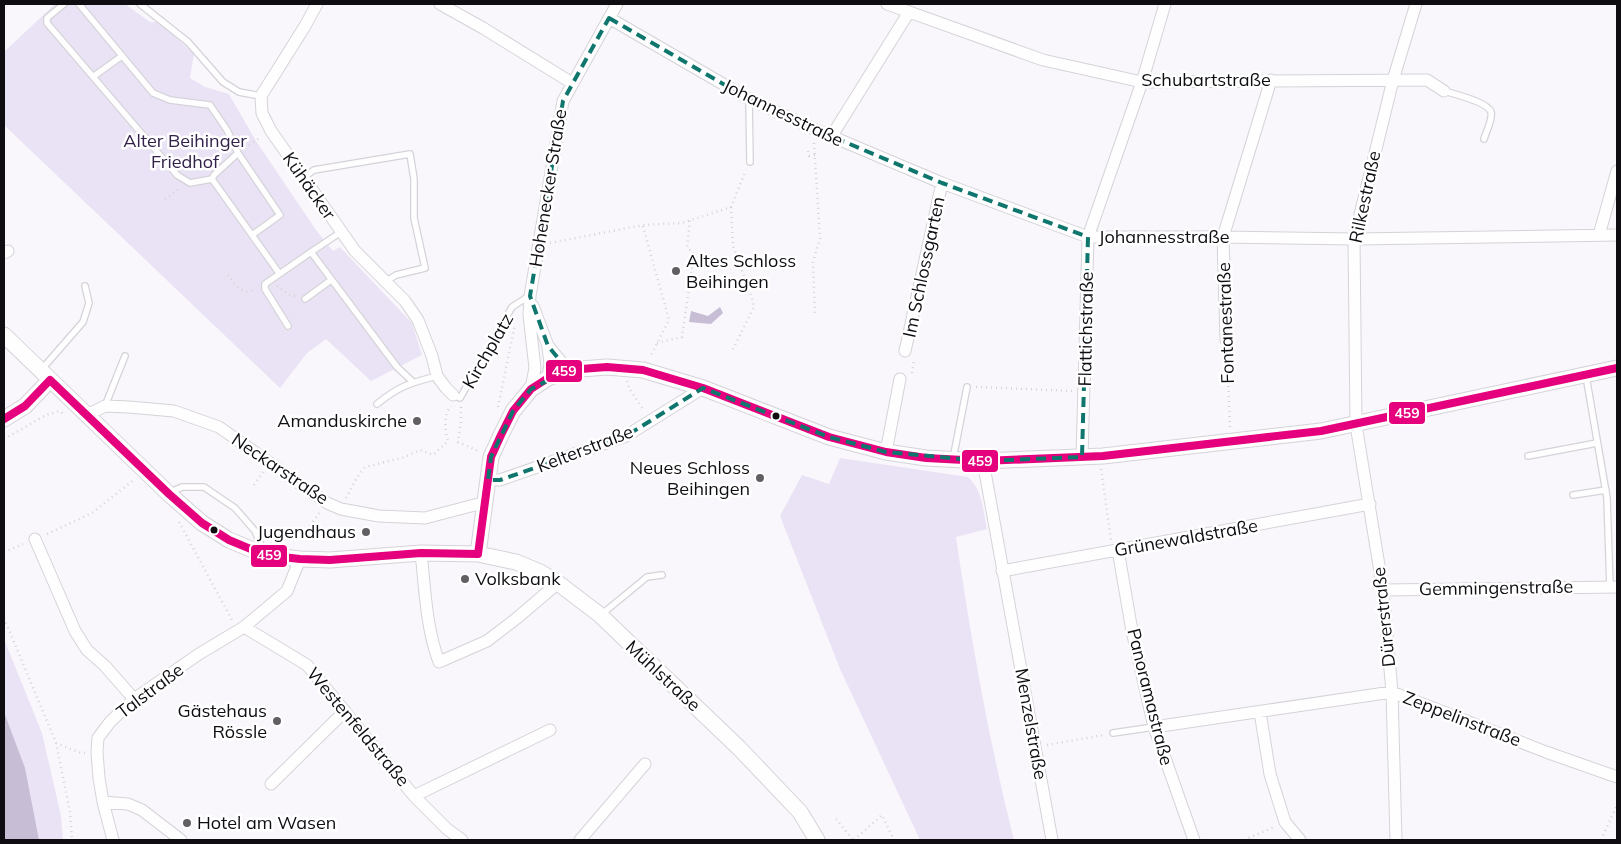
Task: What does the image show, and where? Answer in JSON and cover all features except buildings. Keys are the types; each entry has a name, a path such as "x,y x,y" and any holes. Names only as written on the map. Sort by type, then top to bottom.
{"main road":[{"name":"Mühlstraße","path":"4,334 169,494 202,523 229,540 265,555 300,559 330,560 421,553 478,554 516,562 540,572 558,583 600,615 739,748 800,812 817,840"},
{"path":"478,554 492,457 512,411 531,389 550,376 568,370 599,367 643,370 703,388 829,437 886,452 926,458 983,461 1103,456 1321,431 1617,368"},
{"path":"4,419 25,406 45,375"}],"street":[{"path":"261,96 317,4"},
{"path":"440,4 484,28 572,84"},
{"name":"Hohenecker Straße","path":"531,389 535,368 529,315 530,296 557,127 563,101 617,4"},
{"name":"Schubartstraße","path":"887,4 1043,60 1142,82 1427,80 1444,91"},
{"name":"Flattichstraße","path":"1082,457 1088,237 1142,82 1165,4"},
{"name":"Rilkestraße","path":"1356,425 1354,239 1394,80 1416,4"},
{"path":"831,137 909,12"},
{"name":"Johannesstraße","path":"609,18 749,99 831,137 942,183 1088,237 1354,239 1617,235"},
{"name":"Fontanestraße","path":"1226,340 1223,237 1270,80"},
{"name":"Kühäcker","path":"261,96 262,113 271,131 355,251 405,301 418,320 432,356"},
{"path":"1599,235 1617,171"},
{"name":"Im Schlossgarten","path":"906,351 942,183"},
{"name":"Hohenecker Straße","path":"530,296 538,323 548,346 568,370"},
{"name":"Hohenecker Straße","path":"548,346 550,376"},
{"name":"Kirchplatz","path":"432,356 437,376 446,388 457,396"},
{"path":"534,358 550,376"},
{"path":"886,452 900,379"},
{"name":"Kelterstraße","path":"488,480 500,480 626,436 703,388"},
{"name":"Neckarstraße","path":"86,415 105,406 174,411 218,427 327,503 341,509 379,516 425,518 486,502"},
{"name":"Dürerstraße","path":"1356,425 1383,590 1392,692 1396,840"},
{"name":"Menzelstraße","path":"983,461 1052,840"},
{"name":"Grünewaldstraße","path":"1002,571 1370,504"},
{"path":"35,539 75,631 87,650 105,666 134,699"},
{"name":"Panoramastraße","path":"1115,550 1154,727 1194,840"},
{"path":"421,553 428,614 439,662 487,640 517,618 558,583"},
{"name":"Talstraße","path":"113,840 103,802 97,752 98,738 110,722 134,699 199,654 241,629 287,591 300,559"},
{"name":"Gemmingenstraße","path":"1383,590 1614,587"},
{"name":"Westenfeldstraße","path":"241,629 307,665 414,796 447,829 462,840"},
{"name":"Zeppelinstraße","path":"1154,727 1392,692 1546,752 1617,777"},
{"path":"271,784 345,710"},
{"path":"1260,712 1270,774 1285,822 1300,840"},
{"path":"414,796 550,730"},
{"path":"580,840 645,764"},
{"path":"103,802 128,804 142,810 181,840"}],"lane":[{"path":"64,4 47,18 47,23 94,76 176,175 190,183 212,179 238,153"},
{"path":"79,4 154,93 170,100 210,105 227,130 238,153 280,215 252,235"},
{"path":"140,4 188,42 223,82 240,92 261,96"},
{"path":"94,76 122,56"},
{"path":"1444,91 1480,103 1489,109 1491,113 1490,119 1484,139"},
{"path":"749,99 750,162"},
{"path":"304,177 314,170 410,154 414,179 414,218 426,268 396,275 385,282"},
{"path":"212,179 279,273"},
{"path":"288,326 265,288 267,282 341,232"},
{"path":"311,252 397,367 413,382"},
{"path":"305,299 331,280"},
{"path":"45,375 83,322 89,303 84,286"},
{"name":"Kirchplatz","path":"457,396 512,307 530,296"},
{"path":"105,406 125,356"},
{"name":"Gemmingenstraße","path":"1586,375 1606,490 1614,587"},
{"name":"Kirchplatz","path":"377,404 394,390 413,382 437,376"},
{"path":"953,459 967,387"},
{"path":"1528,456 1598,443"},
{"path":"169,494 182,486 204,487 235,508 255,532 265,555"},
{"path":"1573,496 1606,490"},
{"path":"600,615 647,577 662,575"},
{"path":"1113,733 1154,727"}],"path":[{"path":"814,129 820,238 813,262 815,316"},
{"path":"238,153 271,131"},
{"path":"808,151 809,156 815,155"},
{"path":"732,351 754,307 734,246 731,207 750,162"},
{"path":"165,199 187,182"},
{"path":"539,244 643,225 682,223 731,207"},
{"path":"657,343 682,337 694,254 687,247 690,220"},
{"path":"643,225 669,320 643,370"},
{"path":"228,275 241,290 251,291 267,282 290,295 305,299"},
{"path":"496,412 519,303"},
{"name":"Fontanestraße","path":"1226,340 1229,424"},
{"path":"900,379 911,376 914,359 906,351"},
{"path":"623,368 629,388 640,407 651,420"},
{"path":"967,387 1084,392"},
{"path":"341,509 356,479 365,467 405,457 420,450 433,455 448,441 445,432 446,411 457,396"},
{"path":"457,396 461,420 458,442 492,457"},
{"path":"4,439 53,412 60,411 69,418"},
{"path":"1103,456 1101,472 1115,550"},
{"path":"4,552 92,513 134,479"},
{"path":"306,530 327,503"},
{"path":"178,520 241,629"},
{"path":"4,618 56,743 70,812 72,840"},
{"path":"1036,747 1113,733"},
{"path":"56,743 81,753 97,752"},
{"path":"1601,840 1617,805"},
{"path":"836,819 853,840 882,815 894,840"},
{"path":"1244,840 1285,822"}],"highlighted area":[{"path":"609,18 749,99 814,129 942,183 1088,237 1082,457 983,461 886,452 829,437 703,388 626,436 500,480 488,480 491,457 513,411 531,389 568,370 548,346 530,296 563,101"}],"green space":[{"name":"Alter Beihinger Friedhof","path":"55,4 125,4 150,22 159,22 194,54 190,78 205,87 229,94 256,141 316,230 333,251 340,247 412,323 422,355 371,381 326,339 307,353 280,388 4,125 4,52"},
{"path":"840,458 968,477 977,488 982,501 987,529 956,537 981,690 1014,840 920,840 840,669 780,516 802,475 829,484"},
{"path":"4,639 42,733 61,816 63,840 4,840"}],"shaded area":[{"path":"720,307 723,313 711,324 689,322 691,311 708,316"},
{"path":"4,712 25,768 39,840 4,840"}],"transit line":[{"name":"459","path":"478,554 491,457 501,435 513,411 531,389 548,378 568,370 607,367 643,370 703,388 829,437 886,452 926,458 983,461 1103,456 1321,431 1617,368"},
{"name":"459","path":"50,380 202,523 229,540 265,555 330,560 421,553 478,554"},
{"name":"459","path":"4,419 25,406 50,380"}],"place":[{"name":"Altes Schloss Beihingen","path":"676,271"},
{"name":"Amanduskirche","path":"417,421"},
{"name":"Neues Schloss Beihingen","path":"760,478"},
{"name":"Jugendhaus","path":"366,532"},
{"name":"Volksbank","path":"465,579"},
{"name":"Gästehaus Rössle","path":"277,721"},
{"name":"Hotel am Wasen","path":"187,823"}]}
